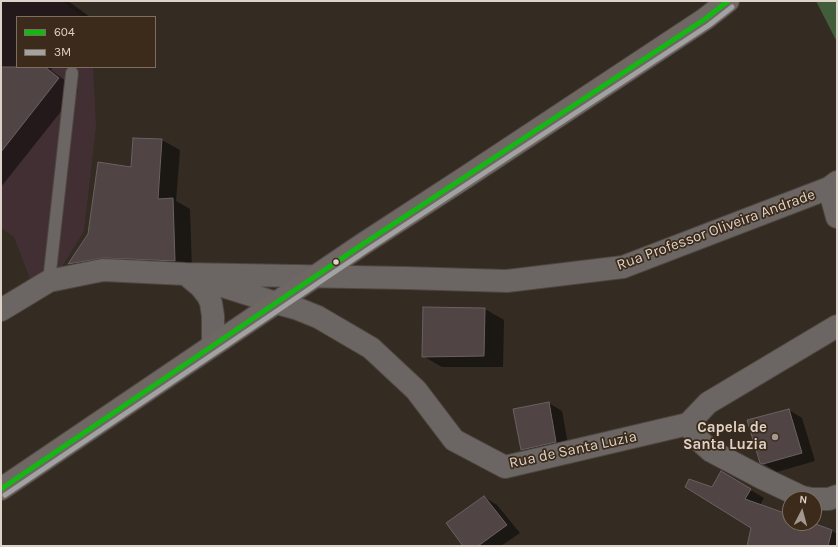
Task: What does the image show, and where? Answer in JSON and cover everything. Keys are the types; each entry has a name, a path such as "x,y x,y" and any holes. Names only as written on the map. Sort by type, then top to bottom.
{"main road":[{"path":"1,489 315,276 711,15 728,1"}],"street":[{"name":"Rua Professor Oliveira Andrade","path":"1,310 50,281 102,270 185,274 506,280 624,267 833,185"},
{"path":"833,185 837,217"},
{"name":"Rua Professor Oliveira Andrade","path":"185,274 276,303"},
{"path":"185,274 200,286 208,296 212,316 213,345"},
{"name":"Rua de Santa Luzia","path":"276,303 298,309 318,318 371,348 416,390 454,440 505,467 688,424"},
{"path":"789,491 711,452 702,443 688,424 708,403 837,326"},
{"path":"822,499 829,499 837,496"}],"lane":[{"path":"50,281 72,73"}],"shaded area":[{"path":"1,1 62,1 82,16 16,16 16,68 93,68 96,126 84,231 59,272 32,284 14,237 1,228"}],"green space":[{"path":"816,1 837,1 837,42"}],"building":[{"path":"1,67 46,68 59,78 1,152"},
{"path":"133,138 162,139 158,199 173,198 175,261 104,258 68,264 88,234 98,162 131,167"},
{"path":"423,307 485,308 484,356 422,357"},
{"path":"549,402 556,442 521,450 513,409"},
{"name":"Capela de Santa Luzia","path":"789,409 802,453 763,464 760,463 747,420"},
{"path":"721,471 751,489 745,499 782,512 782,531 822,531 822,526 832,530 828,546 747,546 751,528 685,487 689,479 712,487"},
{"path":"484,496 507,525 478,546 463,546 446,523"}],"transit line":[{"name":"604","path":"1,489 363,244 705,19 728,1"},
{"name":"3M","path":"5,495 367,250 709,25 732,7"}],"place":[{"name":"Capela de Santa Luzia","path":"775,437"}]}
